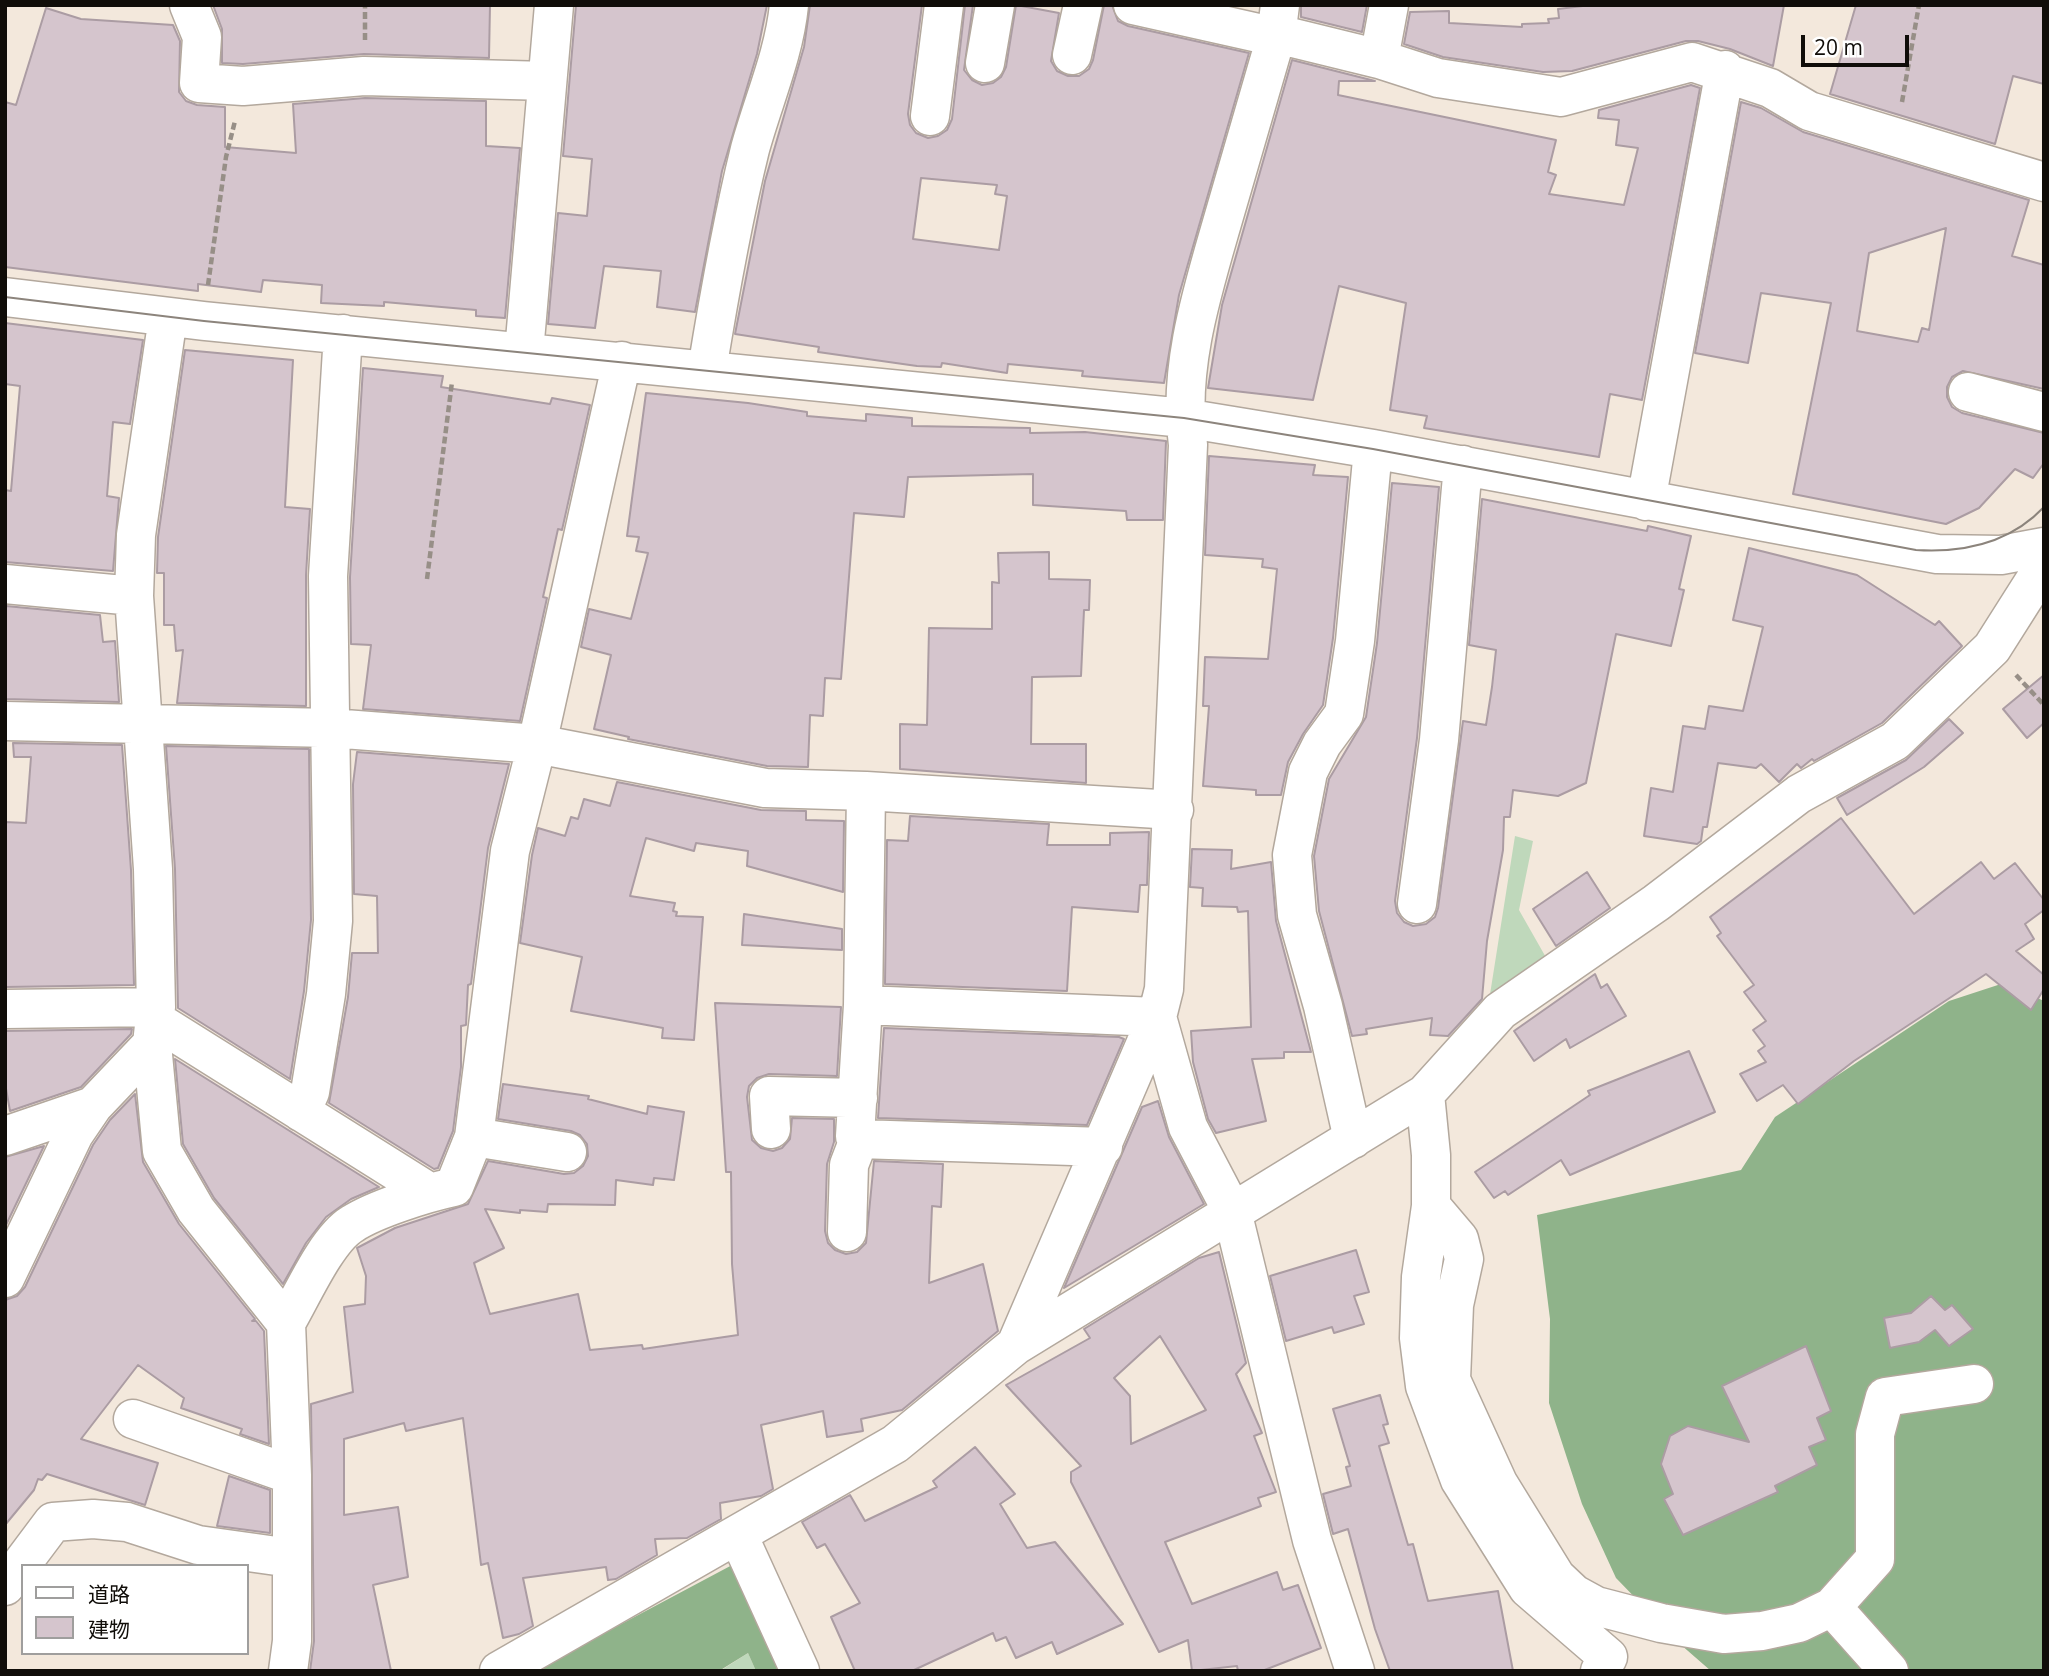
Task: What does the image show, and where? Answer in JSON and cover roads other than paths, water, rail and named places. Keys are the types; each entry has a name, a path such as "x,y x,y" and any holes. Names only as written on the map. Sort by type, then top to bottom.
{"street":[{"path":"189,5 202,37 199,83 243,86 365,76 547,81"},
{"path":"524,352 554,5"},
{"path":"707,370 726,255 751,148 783,41 789,5"},
{"path":"930,116 944,5"},
{"path":"985,63 995,5"},
{"path":"1072,55 1083,5"},
{"path":"1379,59 1389,5"},
{"path":"1143,6 1278,25 1438,78 1561,97 1692,62 1725,70 1770,88 1809,111 2044,182"},
{"path":"1016,1345 1103,1147 1157,1017 1164,989 1174,810 1188,445 1184,418 1198,308 1278,25"},
{"path":"1646,501 1725,70"},
{"path":"5,297 186,319 1184,418 1463,465 1937,554 2001,555 2044,547"},
{"path":"186,319 136,535 134,596 153,869 155,1023 162,1151 196,1210 286,1323"},
{"path":"301,1112 310,1093 326,994 332,921 328,576 343,334"},
{"path":"288,1671 292,1641 292,1475 286,1323 331,1247 351,1224 429,1192 454,1187 474,1137 510,851 537,744 622,361"},
{"path":"1968,392 2044,412"},
{"path":"1353,1139 1323,1006 1297,915 1292,855 1308,772 1322,744 1344,714 1355,641 1373,449"},
{"path":"1417,904 1439,740 1463,465"},
{"path":"499,1671 895,1444 1016,1345 1425,1094 1500,1011 1656,903 1799,794 1895,741 1993,648 2044,566"},
{"path":"5,584 134,596"},
{"path":"5,721 331,728 537,744 765,788 866,791 1174,810"},
{"path":"866,791 863,1005 855,1136 859,1139 1103,1147"},
{"path":"863,1005 1157,1017"},
{"path":"5,1009 155,1023 429,1192"},
{"path":"1157,1017 1188,1127 1232,1211 1312,1540 1355,1671"},
{"path":"5,1278 74,1134 155,1023"},
{"path":"1425,1094 1431,1155 1432,1206 1421,1276 1419,1338 1425,1386 1460,1480 1528,1588 1608,1657 1600,1671"},
{"path":"771,1129 769,1096 858,1098"},
{"path":"5,1136 93,1106"},
{"path":"474,1137 567,1152"},
{"path":"847,1232 849,1165 859,1139"},
{"path":"1432,1206 1459,1239 1464,1259 1454,1305 1451,1380 1498,1483 1556,1577 1574,1594 1597,1606 1661,1623 1724,1634 1762,1631 1799,1623 1832,1607 1875,1559 1875,1434 1885,1397 1974,1384"},
{"path":"133,1419 292,1475"},
{"path":"22,1564 53,1522 93,1519 127,1522 198,1545 291,1558"},
{"path":"738,1535 800,1671"},
{"path":"5,1586 21,1565"},
{"path":"1832,1607 1889,1671"}],"tram line":[{"path":"5,297 204,321 1184,418 1373,449 1916,550 1951,550 1985,543 2016,529 2044,507"}]}
